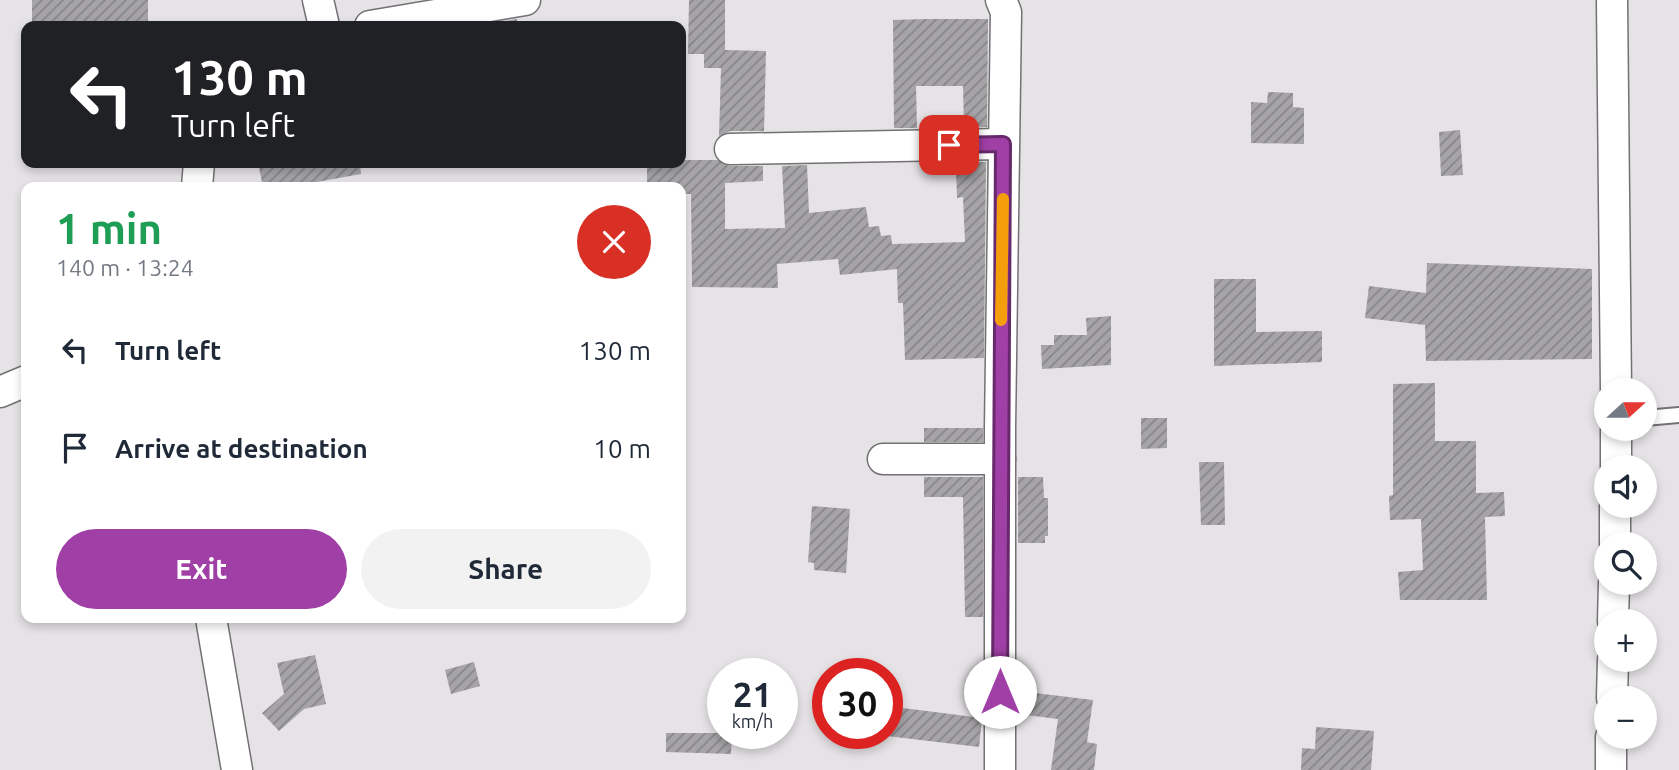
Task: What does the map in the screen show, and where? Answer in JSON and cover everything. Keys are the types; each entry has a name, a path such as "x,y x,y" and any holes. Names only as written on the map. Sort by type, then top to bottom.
{"street":[{"path":"318,0 323,21"},
{"path":"400,21 525,0"},
{"path":"1000,770 1000,459 1006,12 1001,0"},
{"path":"1612,0 1616,378"},
{"path":"730,149 1003,144"},
{"path":"0,392 21,383"},
{"path":"883,459 1000,459"},
{"path":"212,623 237,770"},
{"path":"1611,749 1611,770"}],"lane":[{"path":"1657,417 1679,415"}],"building":[{"path":"32,0 148,0 148,21 32,21"},
{"path":"689,0 725,0 725,50 766,51 764,131 730,131 719,136 721,68 704,68 704,54 688,54"},
{"path":"988,19 987,127 964,127 963,86 916,86 917,128 894,128 893,20"},
{"path":"1268,92 1293,93 1293,107 1304,108 1304,144 1251,143 1251,102 1267,103"},
{"path":"1460,130 1463,175 1441,176 1439,132"},
{"path":"686,160 717,160 730,166 763,166 763,181 725,183 725,229 785,228 782,166 807,165 809,213 866,207 869,227 879,226 881,236 891,235 892,244 965,242 963,197 957,198 956,167 964,167 964,162 986,162 984,358 905,360 903,303 898,303 897,269 840,275 838,259 777,264 778,288 692,287 691,194 686,194 686,182 647,182 647,168 686,168"},
{"path":"259,168 360,168 361,174 317,182 262,182"},
{"path":"1427,263 1592,269 1592,359 1426,361 1425,325 1365,318 1369,286 1426,293"},
{"path":"1214,279 1256,279 1256,332 1322,331 1322,362 1214,366"},
{"path":"1111,316 1111,365 1042,369 1041,345 1054,345 1054,335 1087,335 1086,318"},
{"path":"1435,383 1435,441 1476,441 1476,493 1504,492 1505,516 1485,517 1487,600 1400,600 1398,572 1423,570 1421,519 1390,520 1389,496 1393,495 1393,384"},
{"path":"1141,418 1167,418 1167,448 1141,449"},
{"path":"924,428 983,428 983,442 924,442"},
{"path":"1199,462 1224,462 1225,525 1201,525"},
{"path":"924,477 983,477 983,617 965,617 963,497 924,497"},
{"path":"1018,477 1043,477 1044,498 1048,498 1048,536 1045,536 1045,543 1018,543"},
{"path":"812,506 850,509 846,573 814,570 814,563 808,562"},
{"path":"315,655 326,704 304,709 279,731 262,713 284,694 277,663"},
{"path":"474,662 480,686 451,694 445,670"},
{"path":"1019,691 1093,700 1087,742 1097,744 1094,770 1051,770 1058,719 1018,714"},
{"path":"903,708 982,718 979,747 903,738"},
{"path":"1316,727 1374,731 1371,770 1301,770 1302,748 1315,749"},
{"path":"666,733 707,733 707,749 731,749 731,754 666,752"}],"slow traffic":[{"path":"1001,320 1003,199"}],"route":[{"path":"949,145 1003,144 1000,692"}]}
